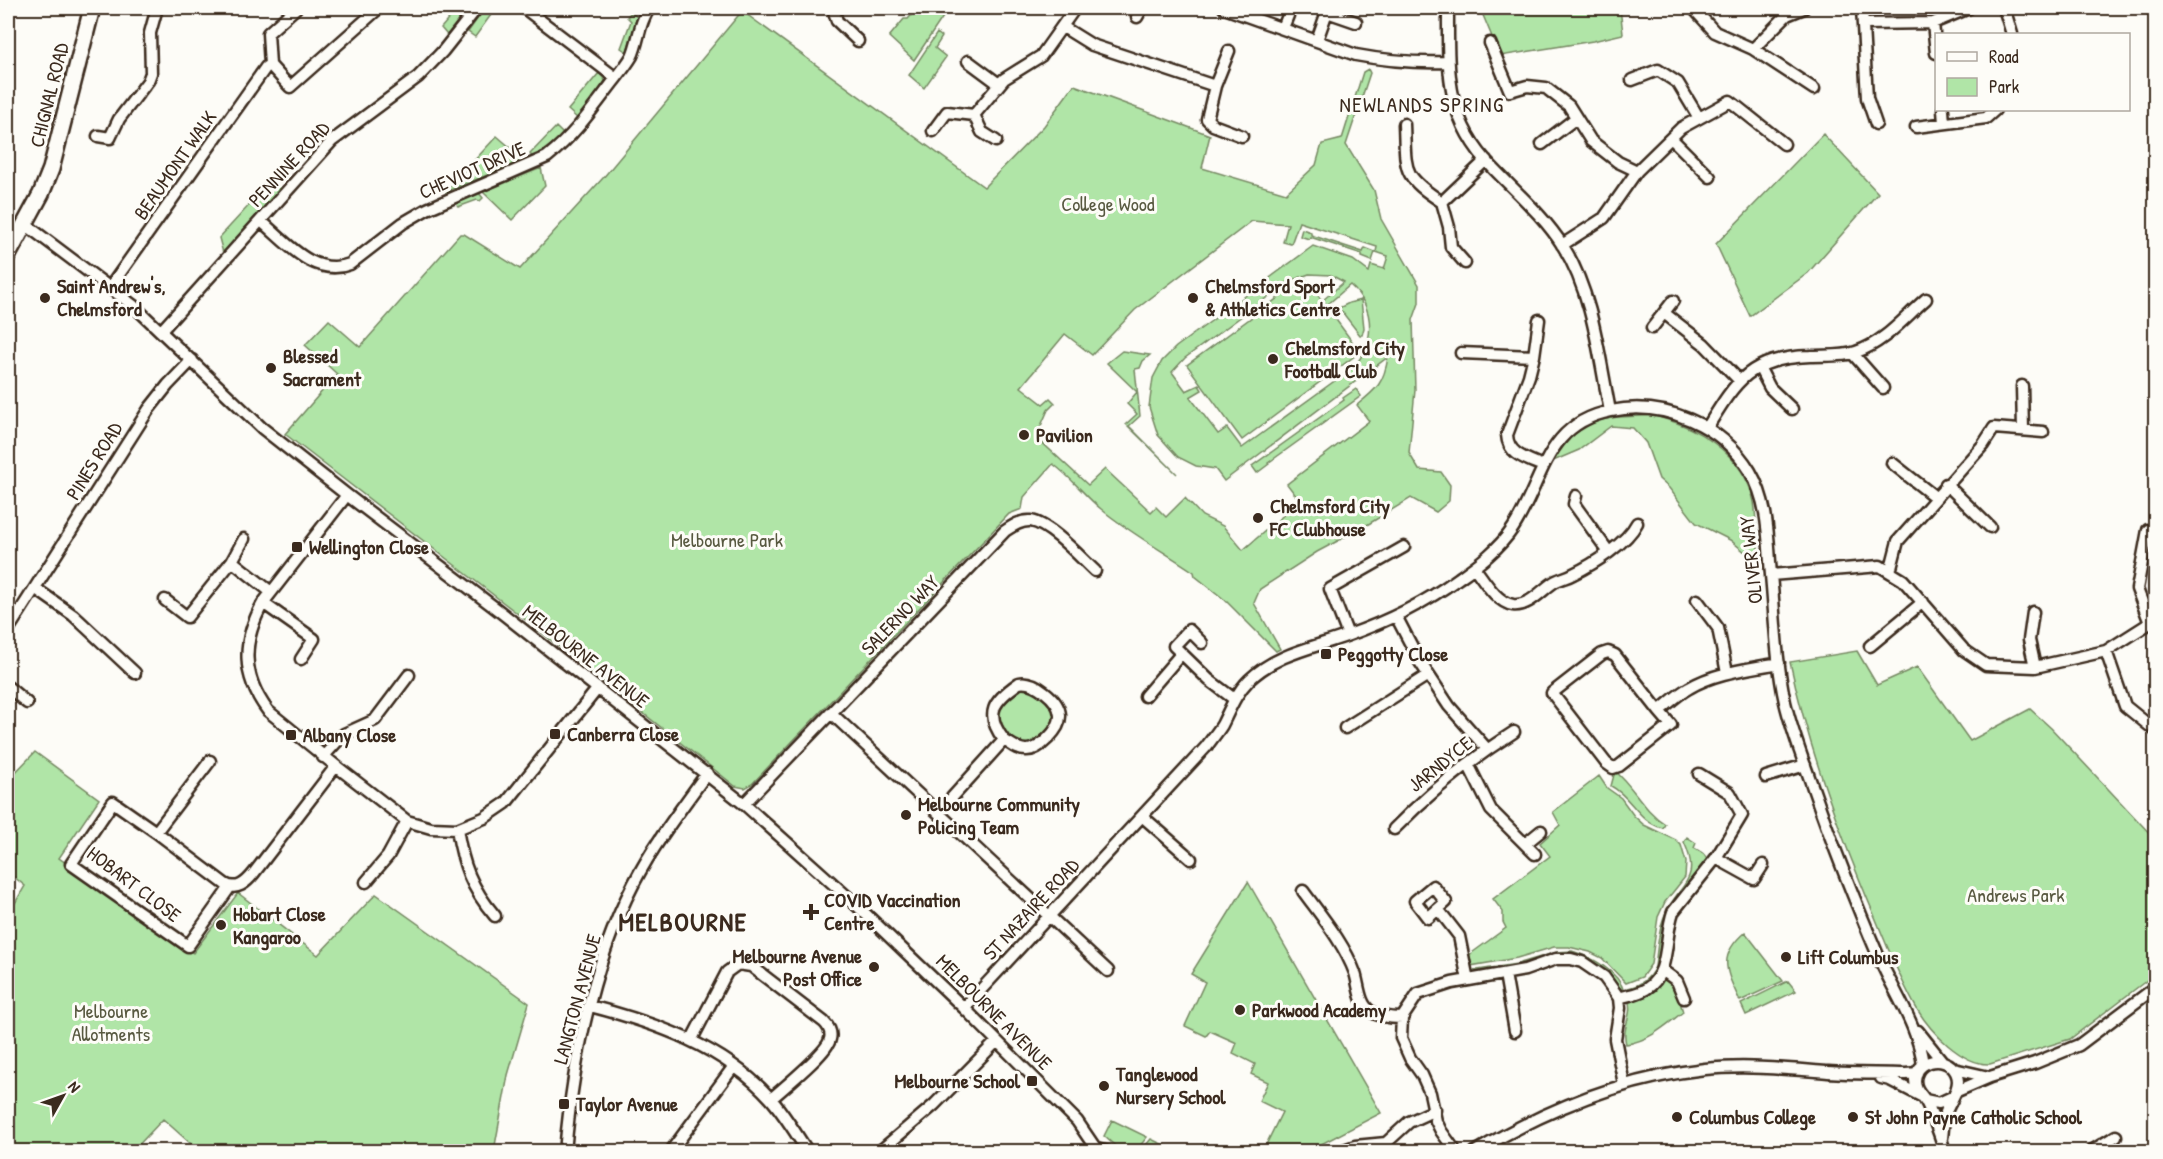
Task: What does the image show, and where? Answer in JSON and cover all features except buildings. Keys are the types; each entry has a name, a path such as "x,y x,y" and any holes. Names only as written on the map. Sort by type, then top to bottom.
{"street":[{"name":"CHIGNAL ROAD","path":"8,255 51,169 92,8"},
{"path":"98,136 110,138 119,119 147,81 152,64 150,33 157,8"},
{"path":"296,8 268,33 270,65 290,87 379,8"},
{"name":"PENNINE ROAD","path":"162,330 332,141 418,77 443,51 477,8"},
{"path":"524,8 616,78"},
{"name":"CHEVIOT DRIVE","path":"261,221 309,261 322,267 342,267 351,264 403,223 427,208 547,157 561,146 583,122 633,54 636,39 650,8"},
{"path":"833,8 837,21 858,42"},
{"path":"974,115 999,84 1041,56 1075,8"},
{"path":"1224,8 1356,55 1416,63 1448,62"},
{"path":"1283,28 1292,8"},
{"path":"1448,8 1448,62 1451,91 1460,121 1473,145 1532,207 1562,245 1579,278 1591,315 1610,411"},
{"path":"1693,8 1715,32 1753,50 1814,89"},
{"path":"1753,50 1786,15 1804,8"},
{"path":"1862,8 1867,98 1876,124"},
{"path":"1864,24 1933,23 1969,8"},
{"path":"2004,8 2012,33"},
{"path":"1317,40 1328,12 1356,22"},
{"path":"1933,23 1935,43"},
{"path":"1063,27 1092,45 1215,86"},
{"path":"1490,43 1510,91 1527,86 1546,88 1569,106 1591,141 1618,162 1637,171"},
{"path":"1228,51 1215,86 1207,119 1213,125 1242,136"},
{"path":"968,61 999,84"},
{"name":"BEAUMONT WALK","path":"110,287 266,67 270,65"},
{"path":"1632,80 1658,70 1678,83 1699,118"},
{"path":"1562,245 1604,218 1637,171 1681,128 1730,101 1784,144"},
{"path":"1943,111 1944,123"},
{"path":"1916,127 1986,118 1994,111"},
{"path":"933,131 947,112 974,115"},
{"path":"974,115 982,132 996,141"},
{"path":"1542,144 1576,118"},
{"path":"1404,124 1406,168 1422,188 1442,202 1449,227 1451,247 1465,263"},
{"path":"1671,138 1710,177"},
{"path":"1442,202 1486,160"},
{"name":"MELBOURNE AVENUE","path":"25,224 110,287 162,330 262,428 346,495 498,609 744,804 850,899 964,1008 1077,1121 1094,1150 1108,1152"},
{"path":"1707,428 1739,380 1759,367 1775,360 1797,356 1853,354 1871,346 1926,299"},
{"path":"1652,328 1673,301"},
{"path":"1664,313 1704,344 1739,380"},
{"path":"1539,320 1529,376 1507,435 1507,444 1516,453 1543,466"},
{"path":"1461,353 1534,356"},
{"path":"1853,354 1883,388"},
{"name":"PINES ROAD","path":"8,630 149,409 192,360"},
{"path":"1759,367 1770,388 1792,410"},
{"path":"2022,386 2023,430"},
{"name":"OLIVER WAY","path":"1221,727 1234,699 1249,680 1268,664 1396,615 1435,594 1474,567 1503,542 1514,527 1551,449 1563,436 1592,416 1610,411 1650,408 1691,420 1724,440 1740,456 1752,474 1760,493 1767,518 1779,663 1786,702 1805,765 1843,872 1889,982 1921,1049 1920,1069"},
{"path":"1890,572 1898,541 1946,484 1983,445 1994,428 2043,432"},
{"path":"1892,463 1935,497"},
{"path":"1946,484 1990,527"},
{"path":"346,495 263,603 248,637 247,657 251,682 260,701 268,711 323,757 407,820 431,828 457,828 484,818 506,803 598,688"},
{"path":"1576,496 1574,504 1608,551"},
{"name":"SALERNO WAY","path":"744,804 1005,531 1018,523 1030,521 1047,528 1095,571"},
{"path":"1474,567 1501,599 1512,605 1521,604 1608,551 1632,533 1637,522"},
{"path":"1771,574 1880,567 1903,580 1964,650 1986,664 2035,667 2106,651 2153,623 2137,590 2150,534"},
{"path":"165,600 187,617 232,561 244,539"},
{"path":"1348,635 1330,589 1404,547"},
{"path":"232,561 271,592"},
{"path":"36,589 73,615 135,673"},
{"path":"1697,600 1718,628 1727,673"},
{"path":"1870,646 1923,602"},
{"path":"263,603 314,639 301,658"},
{"path":"2033,612 2029,640 2035,667"},
{"path":"1396,615 1428,675 1449,706 1487,749"},
{"path":"1202,643 1189,630 1174,646 1209,680 1234,699"},
{"path":"2106,651 2125,706 2156,731"},
{"path":"1608,652 1615,655 1659,711 1671,725 1619,766 1613,768 1605,763 1552,693 1602,654 1608,652"},
{"path":"1144,696 1181,654"},
{"path":"1659,711 1686,689 1704,679 1779,663"},
{"path":"323,757 344,734 375,720 409,675"},
{"path":"1345,728 1428,675"},
{"path":"1018,683 1039,687 1058,708 1060,716 1056,728 1041,744 1031,750 1019,749 1005,740 993,723 992,716 997,704 1018,683"},
{"path":"8,687 27,703"},
{"path":"831,713 1108,970"},
{"name":"ST NAZAIRE ROAD","path":"964,1008 1206,747 1221,727"},
{"name":"JARNDYCE","path":"1394,829 1426,797 1487,749 1514,732"},
{"path":"939,812 1005,740"},
{"path":"156,832 210,761"},
{"path":"1468,764 1491,810 1535,854"},
{"path":"1766,777 1805,765"},
{"name":"HOBART CLOSE","path":"230,887 188,946 70,864 113,802 230,887 243,885 336,766"},
{"name":"LANGTON AVENUE","path":"565,1152 573,1089 599,967 634,883 662,836 707,773"},
{"path":"1619,998 1648,988 1662,970 1673,912 1716,858 1742,815 1730,793 1699,774"},
{"path":"1142,816 1191,859"},
{"path":"366,882 388,855 407,820"},
{"path":"457,828 461,856 466,871 473,886 495,916"},
{"path":"1525,844 1540,831"},
{"path":"1716,858 1754,879 1763,865"},
{"path":"1303,891 1340,944 1355,973 1361,998 1370,1011 1384,1016 1402,1018"},
{"path":"1438,909 1459,936 1468,980"},
{"path":"1456,1152 1441,1131 1426,1084 1401,1038 1402,1018 1418,994 1452,983 1505,974 1556,959 1571,959 1594,969 1604,977 1619,998 1620,1008 1615,1039 1624,1084"},
{"path":"692,1040 727,972 738,964 751,966 830,1028 830,1042 826,1048 771,1100"},
{"path":"1662,970 1677,981 1684,998"},
{"path":"1505,974 1515,1031"},
{"path":"1863,1073 1890,1080 1923,1098 1939,1103 1990,1077 2035,1063 2079,1045 2156,987"},
{"path":"590,1006 692,1040 734,1066 771,1100 808,1152"},
{"name":"OLIVER WAY","path":"1910,1022 1942,1061"},
{"path":"879,1152 934,1105 997,1041"},
{"path":"1475,1152 1547,1112 1624,1084 1681,1073 1722,1068 1764,1068 1906,1074 1936,1060 1954,1069 1990,1077"},
{"path":"671,1151 734,1066"},
{"path":"1920,1069 1915,1081 1917,1089 1942,1138 1946,1152"},
{"path":"1942,1138 1945,1116 1958,1081 1954,1069"},
{"path":"1338,1152 1355,1146 1386,1143 1409,1122 1435,1110"},
{"path":"2094,1151 2116,1136"}],"green space":[{"path":"458,8 468,8 447,35 441,28"},
{"path":"485,8 496,8 475,37 468,32"},
{"path":"918,8 949,8 914,60 889,37 904,19 908,19"},
{"path":"1480,8 1620,8 1623,34 1500,56"},
{"name":"Melbourne Park","path":"742,11 984,187 1044,126 1074,85 1210,135 1202,168 1286,193 1316,165 1322,144 1342,139 1363,72 1368,69 1370,73 1346,145 1374,190 1381,219 1419,285 1419,303 1413,320 1415,390 1409,453 1419,470 1441,472 1450,485 1449,501 1436,512 1411,498 1317,552 1260,589 1254,603 1280,649 1276,651 1225,600 1195,576 1194,572 1112,518 1053,464 1024,497 1022,509 1009,514 752,784 745,788 735,786 513,610 285,434 337,374 305,345 329,320 360,347 460,234 464,234 520,269 603,178","holes":["1252,221 1288,224 1283,242 1291,244 1299,222 1377,247 1376,252 1388,256 1384,269 1371,265 1369,272 1353,260 1313,246 1176,347 1162,361 1153,378 1149,407 1158,435 1178,457 1196,466 1215,469 1224,481 1388,357 1379,385 1357,405 1369,421 1287,484 1300,501 1243,550 1223,526 1202,516 1185,498 1166,517 1156,507 1151,512 1105,469 1088,485 1036,437 1048,410 1055,403 1050,398 1043,404 1021,387 1065,334 1092,355 1135,310","1309,274 1331,275 1344,282 1323,300 1327,305 1350,285 1359,294 1365,304 1370,327 1365,349 1351,369 1242,448 1227,428 1218,434 1190,397 1202,390 1199,385 1186,391 1172,372 1185,358 1288,282"]},
{"path":"631,12 637,17 627,52 621,48 631,21 627,17"},
{"path":"937,33 942,37 935,48 946,57 924,88 909,75"},
{"path":"599,73 605,80 604,83 578,119 568,110"},
{"path":"556,127 564,135 533,158 530,154"},
{"path":"1823,134 1878,193 1808,273 1750,316 1716,244"},
{"path":"497,136 525,160 445,192"},
{"path":"541,168 545,186 512,220 483,192"},
{"path":"266,187 281,188 223,253 219,238"},
{"path":"479,193 483,198 480,201 458,207 456,202"},
{"path":"1302,229 1311,232 1311,235 1363,252 1365,248 1375,252 1372,261 1362,257 1362,254 1310,237 1309,239 1300,236"},
{"name":"Chelmsford City Football Club","path":"1305,278 1360,352 1242,440 1187,365"},
{"path":"1361,300 1364,328 1360,335 1339,308"},
{"path":"1122,351 1150,355 1143,361 1140,368 1135,369 1140,416 1129,426 1177,474 1126,424 1137,414 1127,404 1137,392 1107,363"},
{"path":"1356,389 1361,396 1257,473 1252,466"},
{"path":"1649,415 1666,419 1699,434 1728,455 1740,469 1754,502 1759,553 1757,558 1750,556 1730,540 1696,523 1669,488 1659,479 1646,443 1633,428 1611,426 1579,450 1551,462 1568,440 1593,423 1611,418"},
{"name":"Andrews Park","path":"1857,651 1877,685 1917,667 1970,741 2030,709 2051,728 2155,839 2155,974 2070,1039 1990,1064 1979,1063 1948,1046 1917,1009 1890,952 1838,823 1806,727 1790,662"},
{"path":"1020,687 1043,696 1052,706 1056,717 1049,729 1033,743 1016,742 1008,736 996,714 1002,704"},
{"name":"Melbourne Allotments","path":"35,752 99,799 59,858 193,953 238,893 318,955 376,894 529,1003 508,1075 494,1151 199,1151 163,1119 133,1151 8,1151 8,915 25,886 8,872 8,780"},
{"path":"1615,771 1651,812 1665,824 1663,828 1647,820 1611,786"},
{"path":"1599,776 1607,788 1621,798 1644,825 1676,840 1681,845 1686,862 1685,877 1665,902 1658,917 1651,964 1642,977 1626,983 1602,958 1590,952 1569,947 1554,947 1517,958 1470,966 1469,955 1506,928 1503,922 1503,912 1493,899 1550,856 1540,843 1560,825 1553,812"},
{"path":"1687,837 1696,843 1694,848 1705,856 1707,864 1677,901 1659,969 1646,985 1629,992 1628,988 1644,981 1655,967 1664,917 1689,875 1691,866 1684,842"},
{"path":"1248,882 1381,1113 1308,1151 1263,1151 1282,1112 1259,1101 1268,1082 1251,1074 1255,1064 1233,1053 1237,1043 1210,1031 1206,1036 1185,1026 1205,982 1191,974"},
{"path":"1745,932 1783,981 1740,1001 1728,972 1727,956"},
{"path":"1572,951 1595,961 1610,971 1621,984 1624,992 1606,973 1589,960 1529,964 1474,974 1471,971 1517,964 1557,952"},
{"path":"1664,974 1675,985 1683,1012 1642,1040 1626,1044 1625,1032 1630,1010 1628,999"},
{"path":"1788,981 1796,991 1746,1015 1741,1004"},
{"path":"1112,1120 1147,1137 1136,1151 1121,1151 1104,1136"},
{"path":"1151,1139 1176,1151 1141,1151"}],"place":[{"name":"Saint Andrew's, Chelmsford","path":"45,298"},
{"name":"Chelmsford Sport & Athletics Centre","path":"1193,298"},
{"name":"Chelmsford City Football Club","path":"1273,359"},
{"name":"Blessed Sacrament","path":"271,368"},
{"name":"Pavilion","path":"1024,435"},
{"name":"Chelmsford City FC Clubhouse","path":"1258,518"},
{"name":"Wellington Close","path":"297,547"},
{"name":"Peggotty Close","path":"1326,654"},
{"name":"Canberra Close","path":"555,734"},
{"name":"Albany Close","path":"291,735"},
{"name":"Melbourne Community Policing Team","path":"906,815"},
{"name":"COVID Vaccination Centre","path":"811,912"},
{"name":"Hobart Close Kangaroo","path":"221,925"},
{"name":"Lift Columbus","path":"1786,957"},
{"name":"Melbourne Avenue Post Office","path":"874,967"},
{"name":"Parkwood Academy","path":"1240,1010"},
{"name":"Melbourne School","path":"1032,1081"},
{"name":"Tanglewood Nursery School","path":"1104,1086"},
{"name":"Taylor Avenue","path":"564,1104"},
{"name":"Columbus College","path":"1677,1117"},
{"name":"St John Payne Catholic School","path":"1853,1117"}],"district":[{"name":"NEWLANDS SPRING","path":"1422,105"},
{"name":"MELBOURNE","path":"683,922"}],"park label":[{"name":"College Wood","path":"1108,204"}]}
